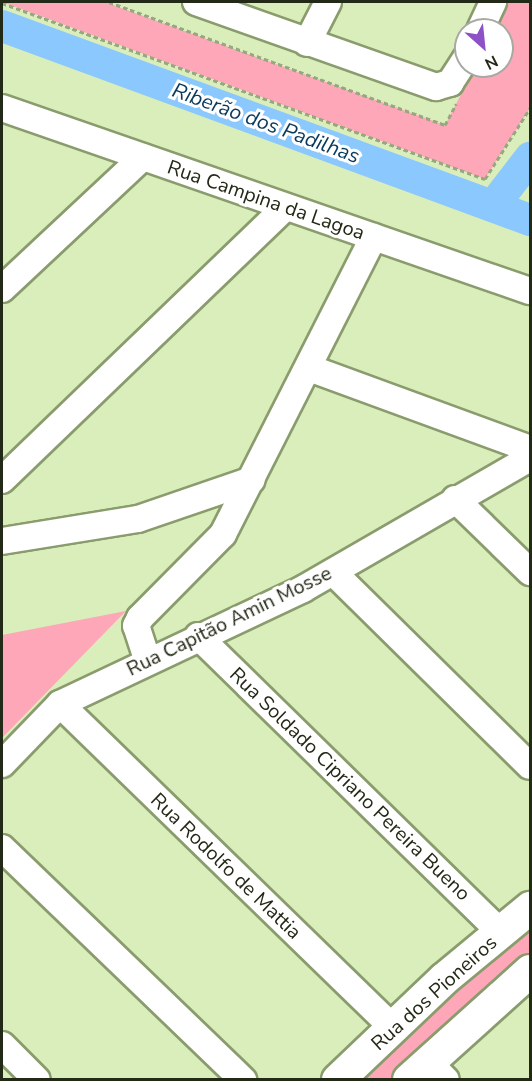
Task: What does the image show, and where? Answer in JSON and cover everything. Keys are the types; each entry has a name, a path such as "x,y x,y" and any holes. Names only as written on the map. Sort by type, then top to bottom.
{"main road":[{"name":"Rua dos Pioneiros","path":"338,1080 392,1027 531,908"},
{"path":"428,1074 531,971"}],"street":[{"path":"196,2 436,87 458,78"},
{"path":"307,42 328,2"},
{"path":"486,18 493,2"},
{"name":"Rua Campina da Lagoa","path":"2,108 285,208 531,291"},
{"path":"2,289 143,158"},
{"path":"2,480 285,208"},
{"path":"147,659 136,626 140,618 210,550 252,480 374,237"},
{"path":"309,368 531,449"},
{"name":"Rua Capitão Amin Mosse","path":"2,764 60,704 147,659 333,572 455,499 531,458"},
{"path":"2,542 138,519 252,480"},
{"path":"455,499 531,572"},
{"path":"333,572 531,766"},
{"name":"Rua Soldado Cipriano Pereira Bueno","path":"198,636 501,933"},
{"name":"Rua Rodolfo de Mattia","path":"60,704 392,1027"},
{"path":"2,849 243,1080"},
{"path":"2,1045 37,1080"}],"path":[{"path":"109,2 445,125 461,78"},
{"path":"2,3 485,179 531,108"}],"shaded area":[{"path":"2,2 105,2 445,125 470,78 514,78 514,18 501,18 509,2 530,2 530,108 485,179"},
{"path":"126,611 2,738 2,635"},
{"path":"530,922 530,959 397,1079 353,1080"}],"waterway":[{"name":"Riberão dos Padilhas","path":"2,26 530,220"},
{"path":"493,206 530,158"}]}
